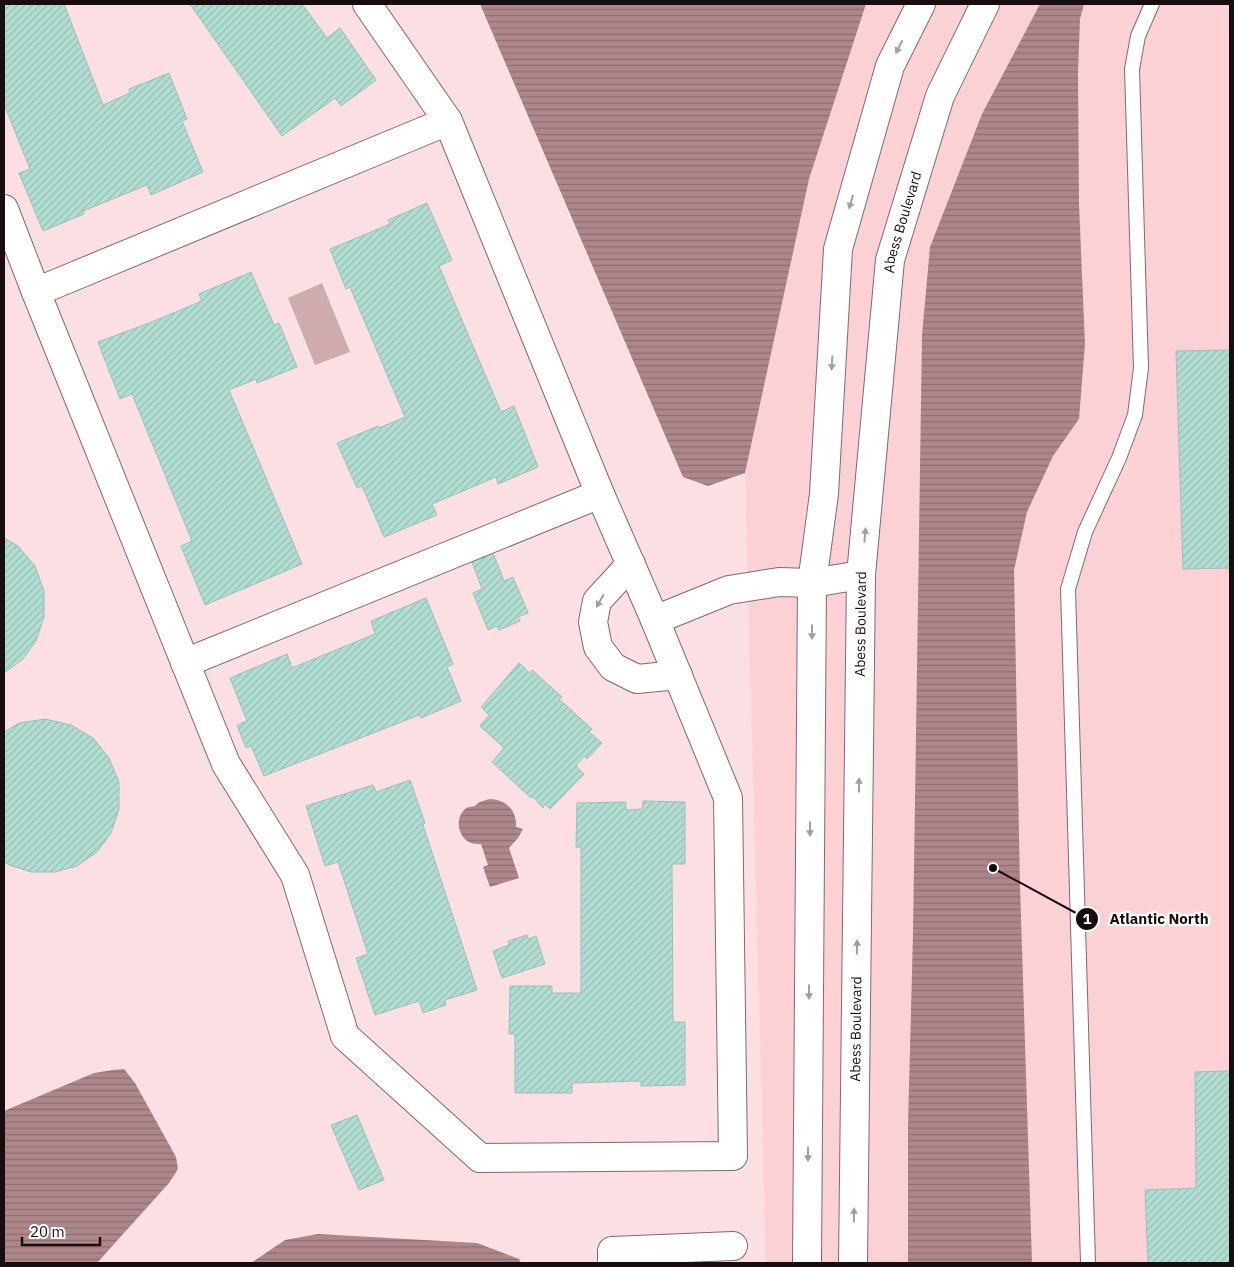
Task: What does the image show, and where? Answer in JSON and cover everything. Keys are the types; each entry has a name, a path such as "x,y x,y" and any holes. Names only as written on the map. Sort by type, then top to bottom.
{"street":[{"path":"4,209 226,764 295,875 345,1036 480,1158 733,1156 728,798 655,620 600,494 448,121 367,4"},
{"path":"807,1263 812,583 824,494 838,249 890,66 922,4"},
{"name":"Abess Boulevard","path":"854,1263 861,575 890,260 940,96 985,4"},
{"path":"36,292 448,121"},
{"path":"185,663 600,494"},
{"path":"631,564 597,601 592,622 598,647 613,667 637,679 678,675"},
{"path":"655,620 729,590 779,582 812,583 861,575"},
{"path":"612,1263 612,1251 733,1246"}],"lane":[{"path":"1088,1263 1068,589 1085,532 1119,458 1135,415 1141,368 1132,69 1138,36 1152,4"}],"shaded area":[{"path":"480,4 866,4 809,179 745,473 708,486 683,477"},
{"path":"866,4 1230,4 1230,1263 766,1263 745,473 809,179"},
{"path":"1040,4 1084,4 1080,19 1078,73 1079,204 1085,344 1079,419 1053,456 1027,512 1014,570 1020,886 1032,1263 908,1263 908,1125 913,934 922,335 930,247 982,114"},
{"path":"322,283 350,352 315,365 288,298"},
{"path":"490,799 506,804 515,816 516,827 523,829 509,848 519,878 490,887 483,867 488,865 481,844 472,843 462,836 459,818 468,807"},
{"path":"124,1069 135,1083 176,1157 178,1169 169,1183 97,1263 4,1263 4,1111 94,1073"},
{"path":"318,1234 477,1243 519,1259 521,1263 251,1263 285,1240"}],"building":[{"path":"4,4 64,4 103,105 130,93 129,89 169,73 187,119 182,121 203,172 151,195 147,185 83,211 84,214 43,231 19,173 30,169 4,104"},
{"path":"190,4 302,4 327,38 340,28 376,80 341,106 335,98 282,136"},
{"path":"427,203 452,260 439,266 501,412 514,406 538,467 498,484 496,477 432,504 437,515 384,537 362,486 357,488 337,443 405,417 350,287 346,289 330,249 390,224 388,220"},
{"path":"251,272 274,325 279,323 297,367 257,383 256,379 229,390 302,564 205,605 181,546 192,541 132,394 120,399 98,342 202,301 199,294"},
{"path":"1230,350 1230,568 1183,569 1176,351"},
{"path":"4,538 18,546 35,566 44,591 44,617 36,641 22,660 4,673"},
{"path":"493,553 504,581 513,577 528,613 518,617 520,621 499,630 497,626 488,630 473,593 482,589 472,562"},
{"path":"426,598 453,664 447,667 461,701 421,718 419,715 264,776 251,746 246,748 237,725 247,721 230,678 287,654 292,668 375,634 371,621"},
{"path":"519,663 530,673 532,670 562,697 559,699 592,729 589,732 602,743 587,759 584,756 576,766 584,774 550,809 545,804 543,808 532,796 531,798 492,762 504,748 480,726 489,715 481,707"},
{"path":"45,719 71,725 93,738 109,758 119,782 119,809 111,833 97,852 77,866 55,872 31,872 9,865 4,861 4,732 19,723"},
{"path":"410,780 477,990 445,1000 446,1005 423,1013 419,1001 375,1015 356,958 368,954 338,862 325,866 306,806 373,785 376,792"},
{"path":"643,801 685,802 685,864 672,864 673,1022 685,1022 685,1085 641,1086 641,1081 572,1083 572,1093 515,1093 515,1034 509,1034 510,986 552,986 552,993 581,993 581,847 576,847 577,803 626,802 626,810 642,809"},
{"path":"527,935 528,939 536,936 545,964 502,978 493,951 509,945 508,941"},
{"path":"1230,1071 1230,1263 1148,1263 1145,1190 1196,1188 1195,1072"},
{"path":"357,1115 384,1180 359,1190 331,1125"}],"place":[{"name":"Atlantic North","path":"993,868"}]}
